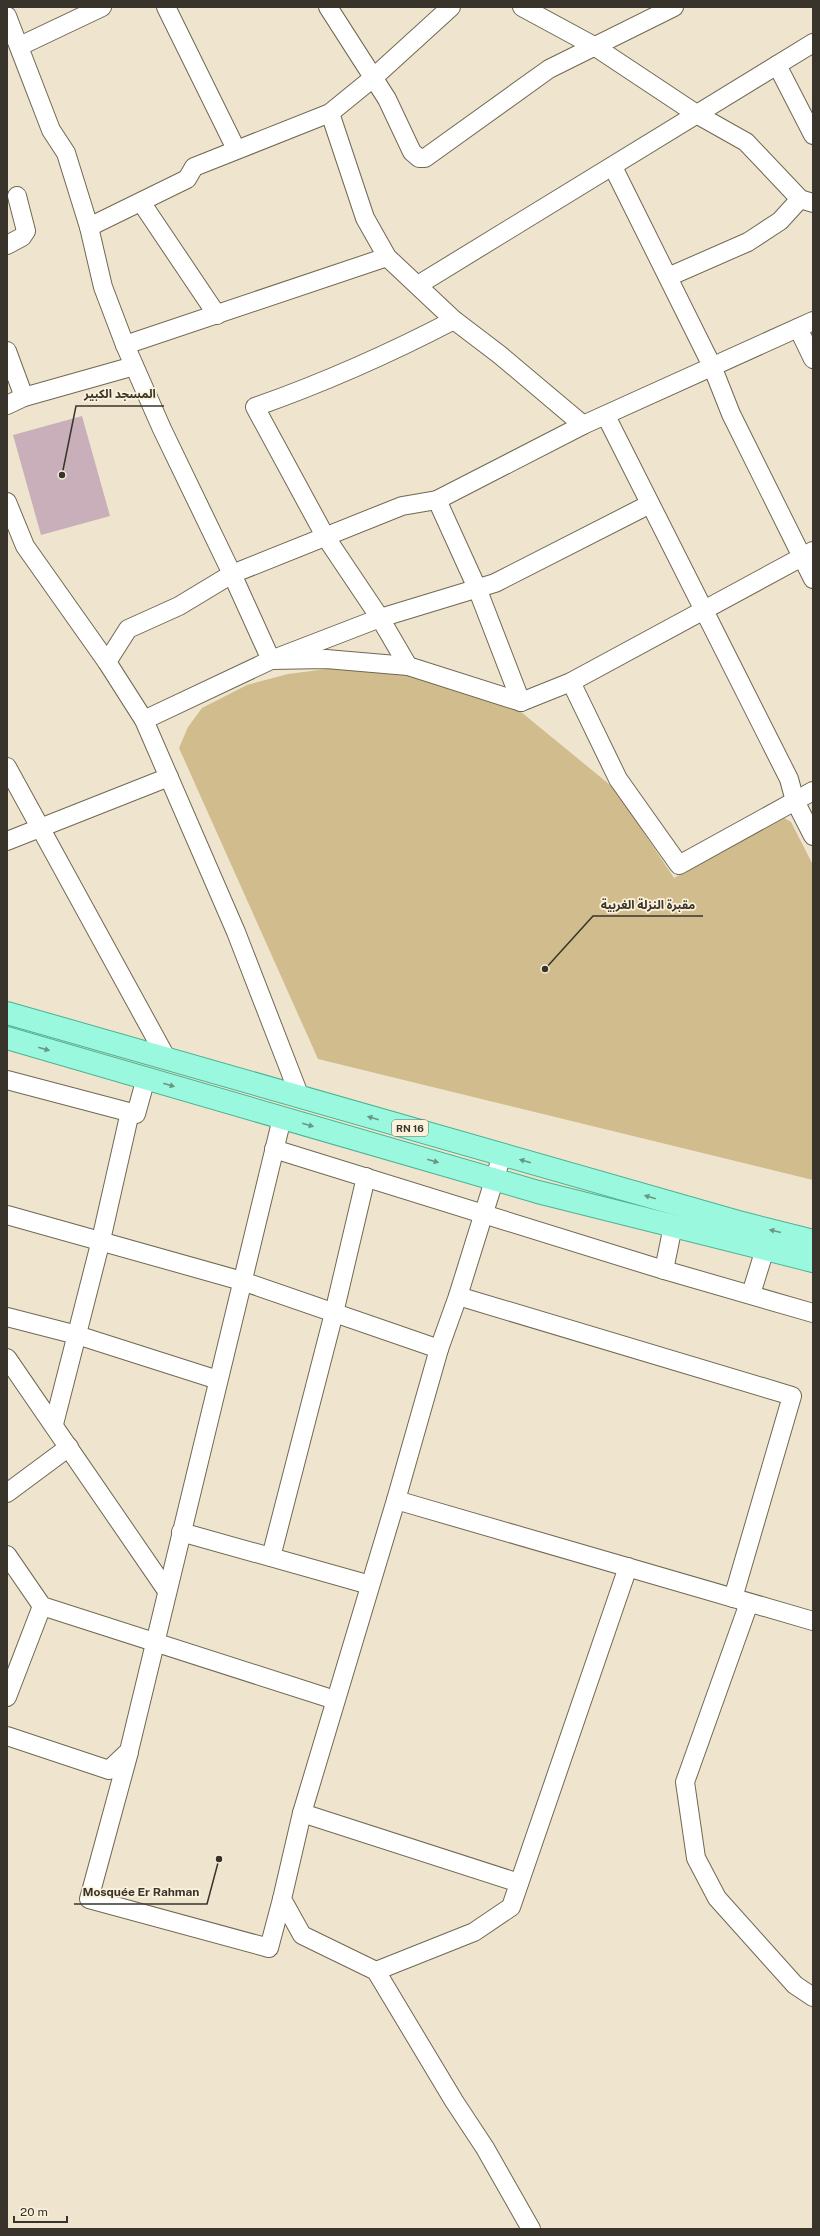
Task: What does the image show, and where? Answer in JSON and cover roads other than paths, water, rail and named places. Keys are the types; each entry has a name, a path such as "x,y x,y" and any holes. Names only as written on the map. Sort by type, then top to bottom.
{"main road":[{"name":"RN 16","path":"7,1014 742,1223 813,1241"},
{"name":"RN 16","path":"7,1038 495,1179 813,1261"}],"street":[{"path":"20,46 101,7"},
{"path":"166,7 236,149"},
{"path":"328,7 387,99 412,152 419,158 425,158 549,69 674,7"},
{"path":"89,227 187,178 194,167 236,149 330,113 373,78 451,7"},
{"path":"522,7 594,46 698,115 746,142 806,201 780,221 748,242 668,277"},
{"path":"7,16 20,46 51,130 66,153 89,227 103,287 125,345 162,429 232,574 271,660"},
{"path":"418,286 813,43"},
{"path":"777,65 813,135"},
{"path":"330,113 365,218 387,256 454,320 500,355 583,425"},
{"path":"613,167 712,366 731,414 807,554 813,579"},
{"path":"7,245 22,237 26,231 16,196"},
{"path":"141,202 217,314"},
{"path":"125,345 387,256"},
{"path":"408,666 380,618 325,536 255,408 320,384 375,360 454,320"},
{"path":"107,662 128,629 179,606 232,574 402,506 437,500 583,425 606,416 805,324 813,359"},
{"path":"7,351 24,397"},
{"path":"7,405 24,397 134,366"},
{"path":"606,416 789,779 795,801 813,836"},
{"path":"437,500 477,588 521,702"},
{"path":"7,502 26,546 107,662 144,720 236,932 300,1097"},
{"path":"144,720 271,660 380,618 495,583 650,504"},
{"path":"271,660 326,659 408,666 521,702 571,682 807,554"},
{"path":"571,682 618,779 679,865 813,791"},
{"path":"7,767 167,1059"},
{"path":"7,841 169,777"},
{"path":"7,1080 136,1114 146,1078"},
{"path":"54,1424 101,1240 130,1112"},
{"path":"282,1118 154,1642 129,1751 89,1899 269,1948 302,1813 335,1700 396,1500 439,1348 458,1296 502,1155"},
{"path":"274,1149 664,1270 813,1313"},
{"path":"271,1557 334,1313 366,1177"},
{"path":"7,1215 101,1240 242,1281 439,1348"},
{"path":"664,1270 673,1226"},
{"path":"751,1294 765,1249"},
{"path":"458,1296 792,1396 741,1600 686,1782 696,1858 717,1898 795,1985 813,1997"},
{"path":"7,1318 77,1334 218,1380"},
{"path":"7,1358 54,1424 167,1591"},
{"path":"7,1493 69,1448"},
{"path":"396,1500 813,1621"},
{"path":"181,1532 370,1586"},
{"path":"7,1555 42,1606 335,1700"},
{"path":"376,1971 474,1932 511,1907 628,1567"},
{"path":"7,1697 42,1606"},
{"path":"7,1736 109,1770 129,1751"},
{"path":"302,1813 519,1883"},
{"path":"282,1899 302,1935 376,1971 454,2102 485,2148 531,2229"}],"place":[{"name":"المسجد الكبير","path":"62,475"},
{"name":"مقبرة النزلة الغربية","path":"545,969"},
{"name":"Mosquée Er Rahman","path":"219,1859"}]}
